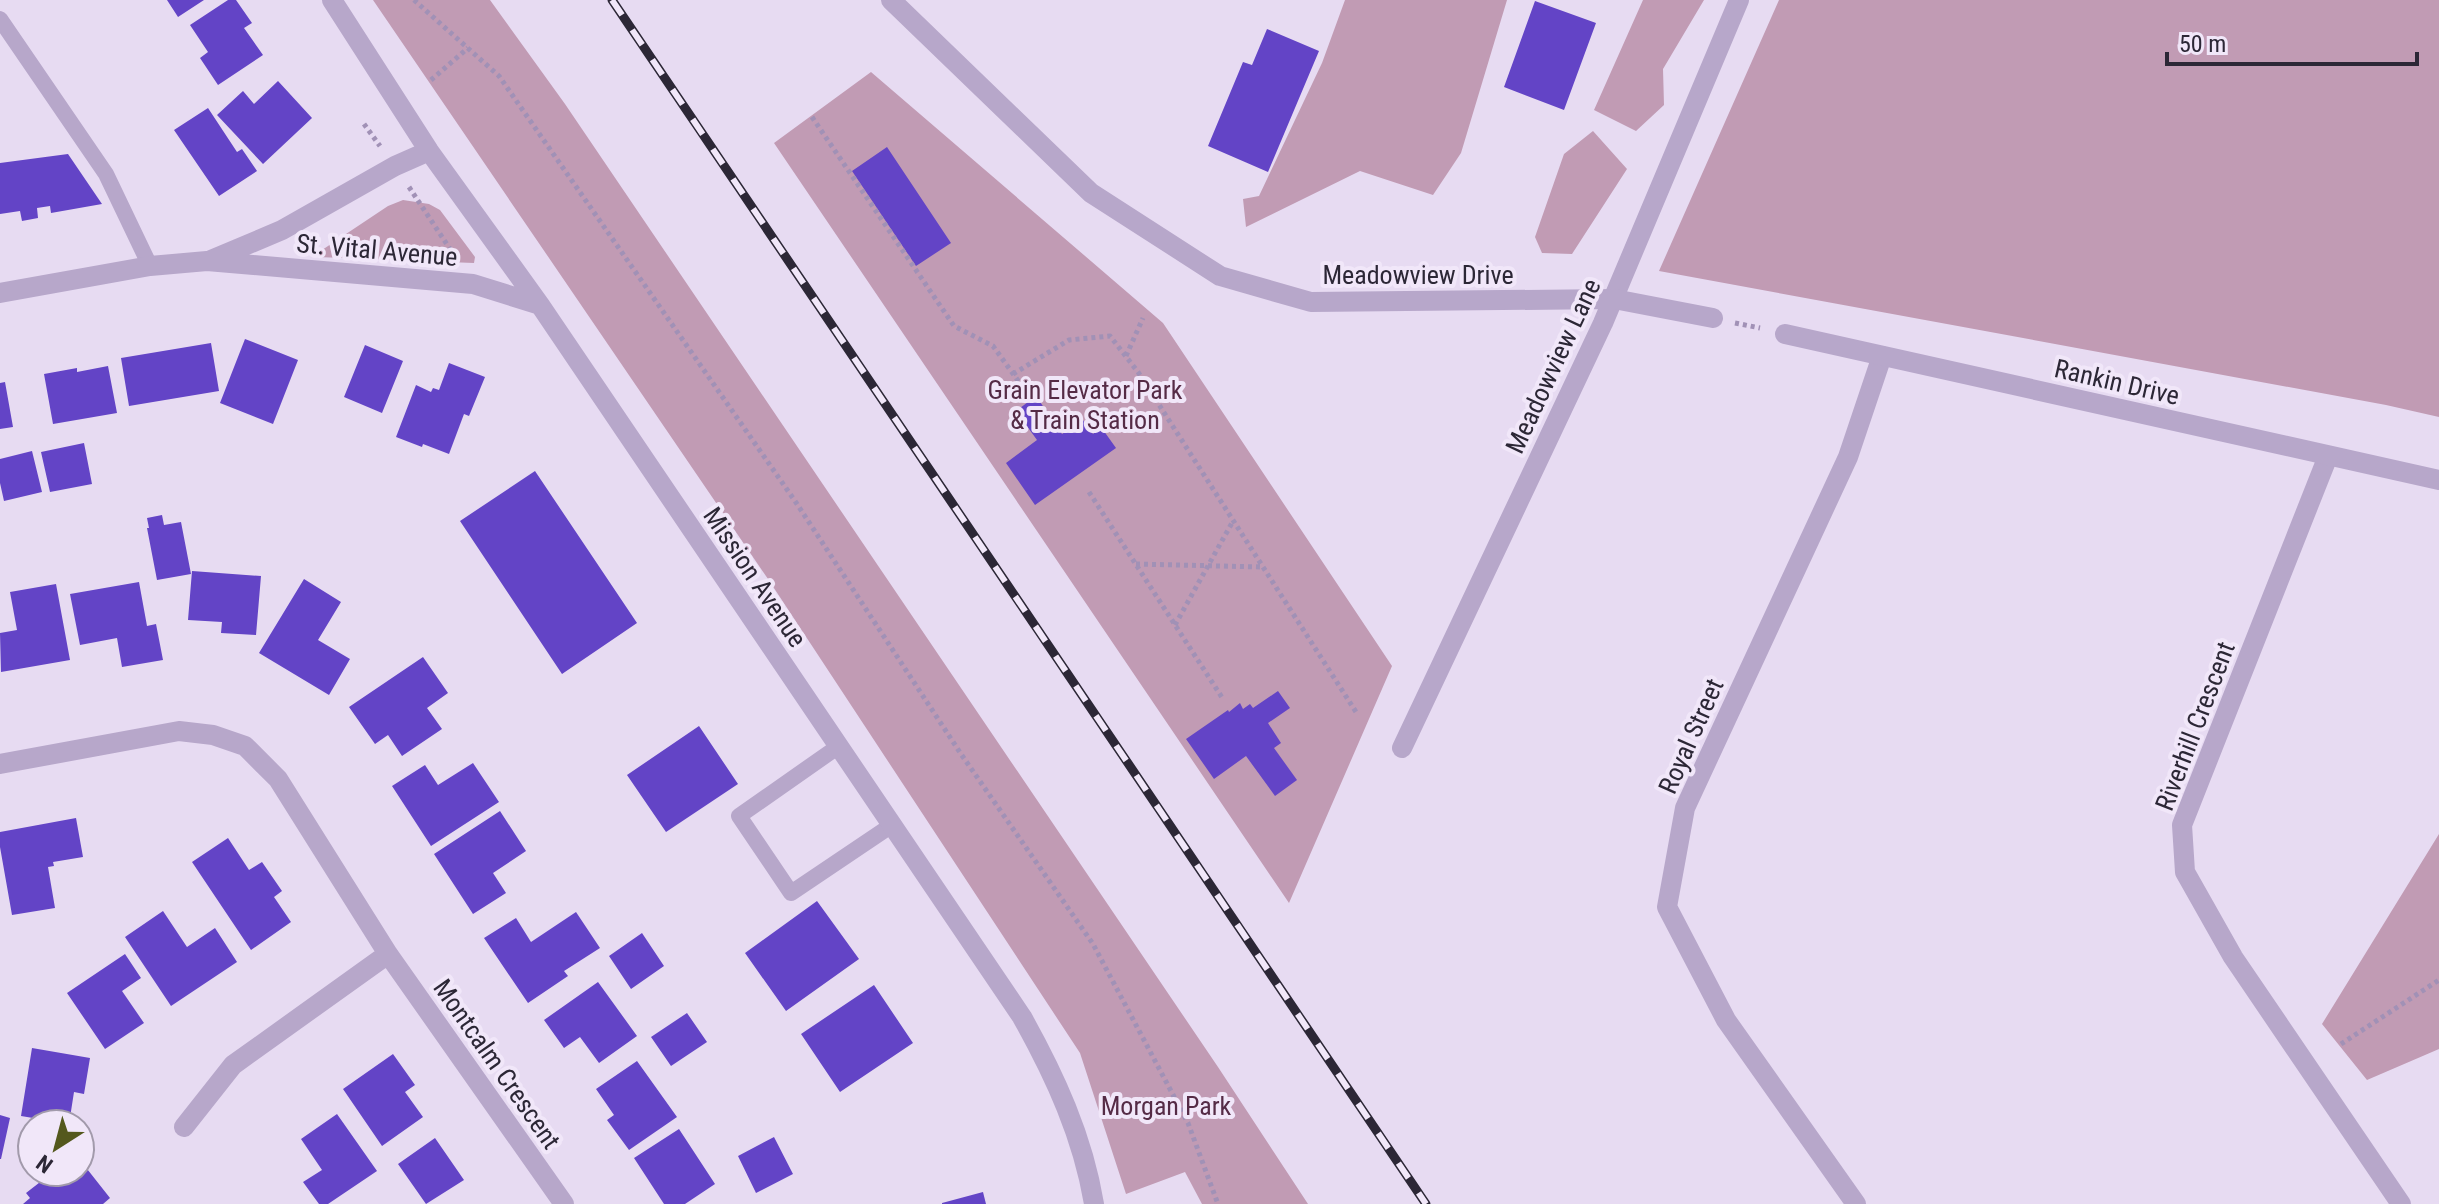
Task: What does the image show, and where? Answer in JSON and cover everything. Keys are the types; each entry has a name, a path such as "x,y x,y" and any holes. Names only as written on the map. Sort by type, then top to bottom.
{"street":[{"name":"Mission Avenue","path":"332,0 429,151 540,305 1022,1017 1065,1102 1094,1204"},
{"name":"Meadowview Drive","path":"891,0 1091,193 1220,276 1311,302 1614,299 1713,318"},
{"name":"Meadowview Lane","path":"1402,748 1614,299 1739,0"},
{"name":"St. Vital Avenue","path":"207,261 282,230 395,166 429,151"},
{"name":"St. Vital Avenue","path":"0,293 150,266 207,261 473,284 540,305"},
{"name":"Rankin Drive","path":"1785,334 2439,480"},
{"name":"Royal Street","path":"1856,1204 1726,1020 1667,907 1685,808 1848,457 1882,356"},
{"name":"Riverhill Crescent","path":"2328,456 2182,825 2185,872 2233,957 2401,1204"},
{"name":"Montcalm Crescent","path":"0,764 179,731 213,735 245,746 278,779 388,954 564,1204"},
{"path":"184,1127 233,1065 388,954"}],"lane":[{"path":"0,19 106,174 150,266"},
{"path":"839,746 739,816 791,893 892,825"}],"path":[{"path":"414,0 499,76 795,501 961,754 1093,944 1188,1123 1218,1204"},
{"path":"431,80 468,48"},
{"path":"812,117 954,326 993,346 1029,396"},
{"path":"364,124 473,284"},
{"path":"1126,356 1143,318"},
{"path":"1713,318 1785,334"},
{"path":"1013,374 1069,340 1110,336 1234,521 1356,712"},
{"path":"1089,492 1223,699"},
{"path":"1175,625 1234,521"},
{"path":"1135,564 1263,567"},
{"path":"2341,1044 2439,980"}],"green space":[{"name":"Morgan Park","path":"373,0 490,0 565,104 1308,1204 1202,1204 1185,1172 1126,1194 1080,1053 768,579"},
{"path":"1345,0 1507,0 1461,153 1433,195 1360,171 1246,227 1243,199 1259,196 1322,63"},
{"path":"1643,0 1704,0 1663,69 1664,105 1636,131 1594,110"},
{"path":"1779,0 2439,0 2439,417 1659,271"},
{"name":"Grain Elevator Park & Train Station","path":"871,72 1163,323 1392,666 1289,903 774,143"},
{"path":"1593,131 1627,169 1572,254 1542,253 1535,237 1564,154"},
{"path":"403,200 429,204 440,210 475,257 474,263 317,257 316,254 388,206"},
{"path":"2439,834 2439,1049 2367,1080 2322,1024"}],"building":[{"path":"167,0 204,0 178,17"},
{"path":"228,0 236,0 252,23 244,28 263,55 218,85 200,58 208,52 190,25"},
{"path":"1535,1 1596,23 1564,110 1504,87"},
{"path":"1267,29 1319,51 1268,172 1208,146 1243,62 1252,65"},
{"path":"278,81 312,118 263,164 217,115 243,91 254,104"},
{"path":"208,108 237,152 242,149 257,171 219,196 174,130"},
{"path":"887,147 951,243 916,266 852,171"},
{"path":"68,154 102,204 51,213 50,206 37,208 38,218 22,221 20,211 0,214 0,163"},
{"path":"245,339 298,360 273,424 220,403"},
{"path":"211,343 219,391 129,406 121,358"},
{"path":"365,345 403,361 382,413 344,397"},
{"path":"449,363 485,377 469,416 464,414 449,454 396,437 416,385 431,392 433,388 439,390"},
{"path":"108,366 117,413 53,424 44,374"},
{"path":"5,382 13,427 0,429 0,383"},
{"path":"1036,396 1062,434 1083,420 1093,434 1101,427 1116,448 1035,505 1006,463 1037,440 1016,411"},
{"path":"84,443 92,484 50,492 41,452"},
{"path":"32,451 42,492 4,501 0,459"},
{"path":"535,471 637,623 562,674 460,521"},
{"path":"162,515 164,525 181,522 191,574 157,580 147,518"},
{"path":"192,571 261,576 256,635 221,633 222,622 188,620"},
{"path":"304,579 341,602 318,640 350,659 329,695 259,653"},
{"path":"139,582 147,626 156,624 163,660 122,667 117,638 80,645 70,594"},
{"path":"56,584 70,660 1,672 0,633 17,630 10,592"},
{"path":"423,657 448,693 427,708 442,729 402,756 388,735 375,744 349,707"},
{"path":"1278,691 1290,708 1268,723 1281,743 1274,748 1297,780 1275,796 1246,756 1214,779 1186,739 1240,703 1243,709 1250,704 1253,708"},
{"path":"699,726 738,784 666,832 627,775"},
{"path":"473,763 499,802 431,846 392,786 425,765 438,785"},
{"path":"500,811 526,851 493,873 506,893 473,914 434,854"},
{"path":"76,818 83,857 53,862 54,866 48,867 55,908 12,915 0,832"},
{"path":"228,838 249,870 262,862 282,891 274,897 291,922 251,950 192,862"},
{"path":"817,901 859,959 786,1011 745,953"},
{"path":"163,911 187,947 215,928 237,962 171,1006 125,937"},
{"path":"576,912 600,948 564,971 568,976 528,1003 484,938 516,918 531,942"},
{"path":"642,933 664,966 631,989 609,956"},
{"path":"125,954 141,978 122,991 144,1023 105,1049 67,993"},
{"path":"598,982 637,1036 599,1063 580,1037 564,1048 544,1020"},
{"path":"874,985 913,1043 840,1092 801,1034"},
{"path":"687,1013 707,1042 671,1066 651,1037"},
{"path":"32,1048 90,1058 84,1094 74,1092 72,1108 22,1108"},
{"path":"393,1054 415,1085 405,1092 423,1117 382,1146 343,1089"},
{"path":"637,1061 677,1117 629,1150 607,1120 614,1115 596,1089"},
{"path":"337,1114 377,1171 328,1204 319,1204 303,1182 322,1170 301,1139"},
{"path":"0,1115 10,1118 1,1159 0,1159"},
{"path":"679,1129 715,1184 685,1204 664,1204 634,1158"},
{"path":"774,1137 793,1174 756,1193 738,1156"},
{"path":"435,1138 464,1180 426,1204 398,1164"},
{"path":"96,1180 110,1198 103,1204 23,1204 30,1198 26,1193 32,1188 96,1188"},
{"path":"983,1192 986,1204 942,1204 942,1203"}],"railway":[{"path":"612,0 1426,1204"}]}
